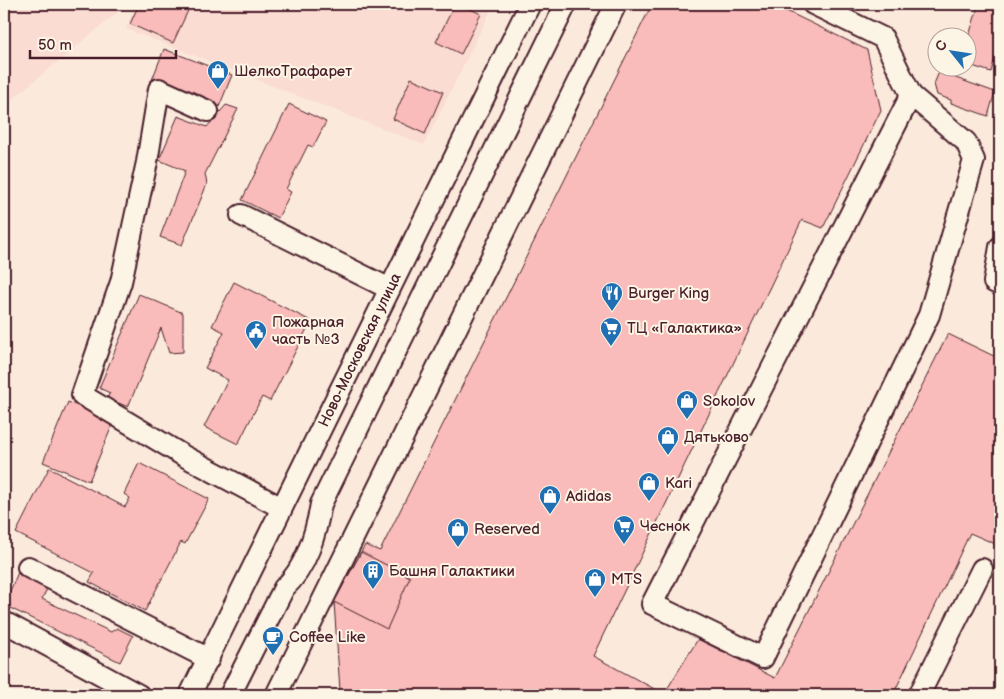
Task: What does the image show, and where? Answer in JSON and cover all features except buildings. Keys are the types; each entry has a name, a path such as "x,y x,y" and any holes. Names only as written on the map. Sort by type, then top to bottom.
{"street":[{"name":"Ново-Московская улица","path":"190,695 530,4"},
{"path":"230,695 284,588 293,580 315,538 321,504 566,4"},
{"path":"276,695 616,4"},
{"path":"813,4 883,38 911,95 966,142 974,160 929,315 763,658 652,604 911,95"},
{"path":"208,111 159,88 148,162 121,282 82,396 184,456 282,508"},
{"path":"241,215 390,289"},
{"path":"1000,247 994,282 1000,285"},
{"path":"28,567 209,658"},
{"path":"919,695 982,569"},
{"path":"4,622 139,695"}],"shaded area":[{"path":"4,4 128,4 4,106"},
{"path":"136,4 494,4 424,145 126,29"}],"place":[{"name":"ШелкоТрафарет","path":"218,90"},
{"name":"Burger King","path":"612,312"},
{"name":"ТЦ «Галактика»","path":"611,347"},
{"name":"Пожарная часть №3","path":"256,350"},
{"name":"Sokolov","path":"687,420"},
{"name":"Дятьково","path":"668,456"},
{"name":"Kari","path":"649,502"},
{"name":"Adidas","path":"550,515"},
{"name":"Чеснок","path":"624,545"},
{"name":"Reserved","path":"458,548"},
{"name":"Башня Галактики","path":"373,590"},
{"name":"MTS","path":"595,598"},
{"name":"Coffee Like","path":"273,656"}]}
